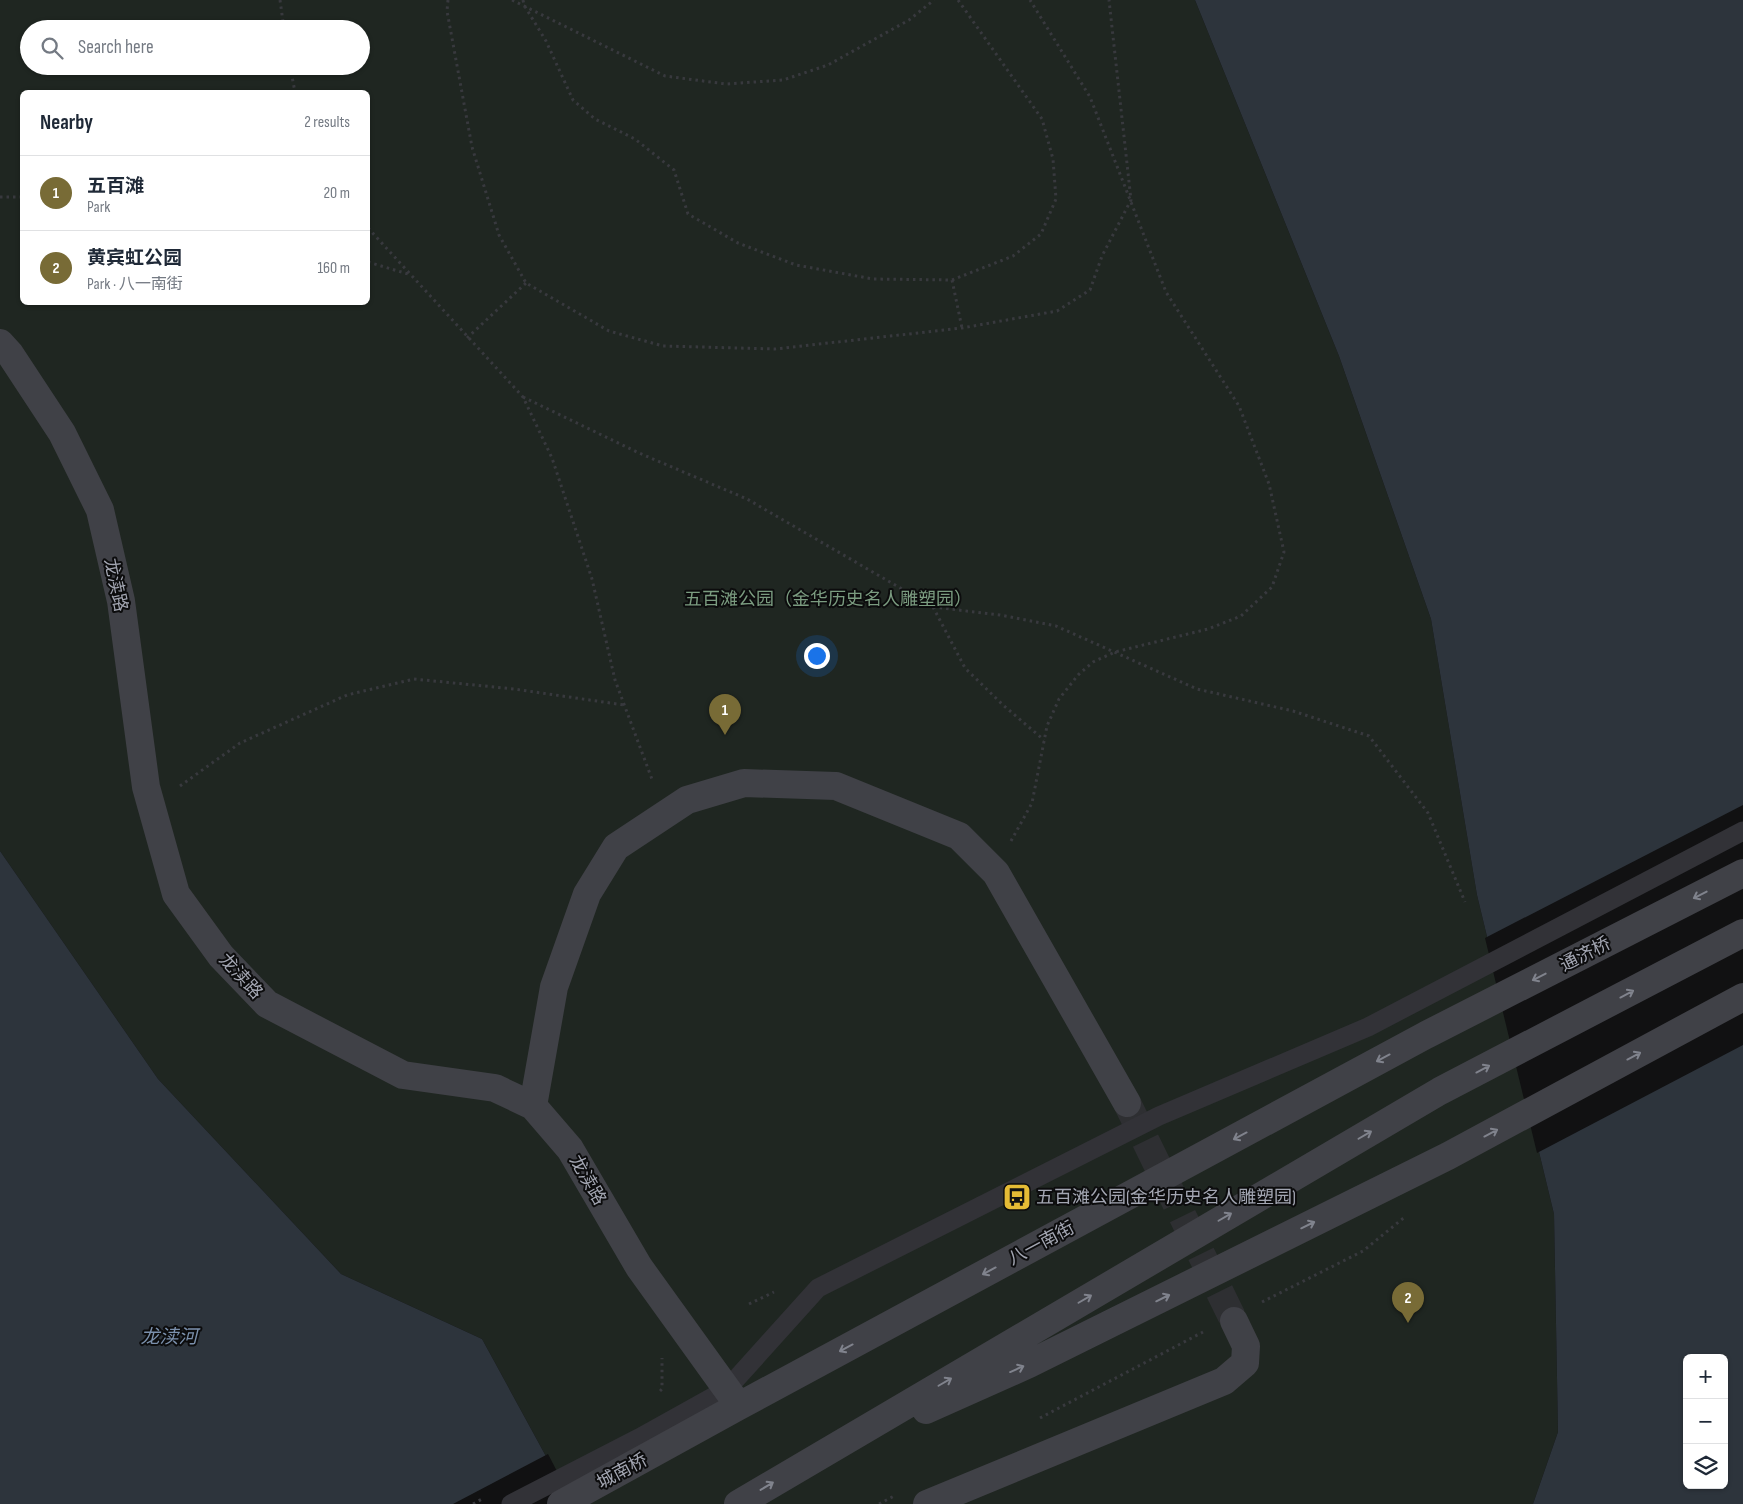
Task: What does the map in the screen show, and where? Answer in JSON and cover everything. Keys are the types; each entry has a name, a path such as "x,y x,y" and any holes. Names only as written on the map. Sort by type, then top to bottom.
{"main road":[{"name":"龙渎路","path":"0,343 10,354 62,433 100,510 121,601 146,787 176,894 221,956 267,1004 402,1075 495,1088 534,1106 570,1149 639,1267 733,1397"},
{"path":"534,1106 554,987 587,894 616,847 687,800 744,783 836,786 959,836 996,873 1127,1103"},
{"name":"通济桥","path":"1426,1035 1743,873"},
{"path":"738,1504 1440,1091 1743,933"},
{"path":"797,1468 1029,1364 1448,1156 1743,997"},
{"name":"八一南街","path":"648,1446 733,1397 1426,1035"},
{"path":"916,1497 1224,1381 1245,1363 1246,1346 1221,1325"},
{"name":"城南桥","path":"561,1504 648,1446"}],"lane":[{"path":"733,1397 818,1288 1159,1116 1368,1027 1743,831"},
{"path":"511,1504 648,1446"}],"path":[{"path":"280,0 283,20"},
{"path":"448,0 447,12 472,147 499,235 526,283 608,331 663,346 775,349 962,328 1057,311 1090,290 1102,256 1131,200 1109,0"},
{"path":"512,0 665,76 726,84 782,80 828,65 909,20 934,0"},
{"path":"523,0 524,5 546,41 573,100 595,119 635,139 674,170 688,214 738,243 796,266 873,279 952,280 1013,256 1041,234 1056,199 1053,159 1042,119 958,0"},
{"path":"996,873 1032,803 1047,726 1059,699 1078,675 1094,662 1115,652 1208,628 1241,616 1272,587 1284,552 1269,484 1239,406 1166,292 1090,97 1030,0"},
{"path":"292,75 295,90"},
{"path":"0,197 20,197"},
{"path":"370,230 522,397 552,458 592,579 615,680 665,815"},
{"path":"370,263 409,274"},
{"path":"952,280 962,328"},
{"path":"467,338 526,283"},
{"path":"522,397 638,453 746,499 933,606 1000,615 1056,626 1197,688 1293,711 1369,736 1428,814 1465,902"},
{"path":"933,606 965,668 1003,705 1044,740"},
{"path":"151,806 240,743 347,695 414,679 514,689 624,706"},
{"path":"1260,1303 1363,1251 1412,1211"},
{"path":"1035,1422 1221,1325"},
{"path":"656,1396 662,1389 662,1354"},
{"path":"879,1504 916,1497"}],"green space":[{"name":"五百滩公园（金华历史名人雕塑园）","path":"0,0 1195,0 1339,356 1431,619 1477,895 1554,1214 1558,1432 1533,1504 572,1504 482,1339 341,1274 158,1079 0,851"}],"water":[{"path":"1195,0 1743,0 1743,1504 1533,1504 1558,1432 1554,1214 1477,895 1431,619 1339,356"},
{"name":"龙渎河","path":"0,851 158,1079 341,1274 482,1339 572,1504 0,1504"}],"pier":[{"path":"1743,805 1743,1045 1537,1153 1485,938"},
{"path":"548,1454 574,1504 453,1504"}],"tunnel":[{"path":"1127,1103 1234,1321"}],"place":[{"name":"五百滩","path":"725,735"},
{"name":"五百滩公园(金华历史名人雕塑园)","path":"1017,1197"},
{"name":"黄宾虹公园","path":"1408,1323"}]}
